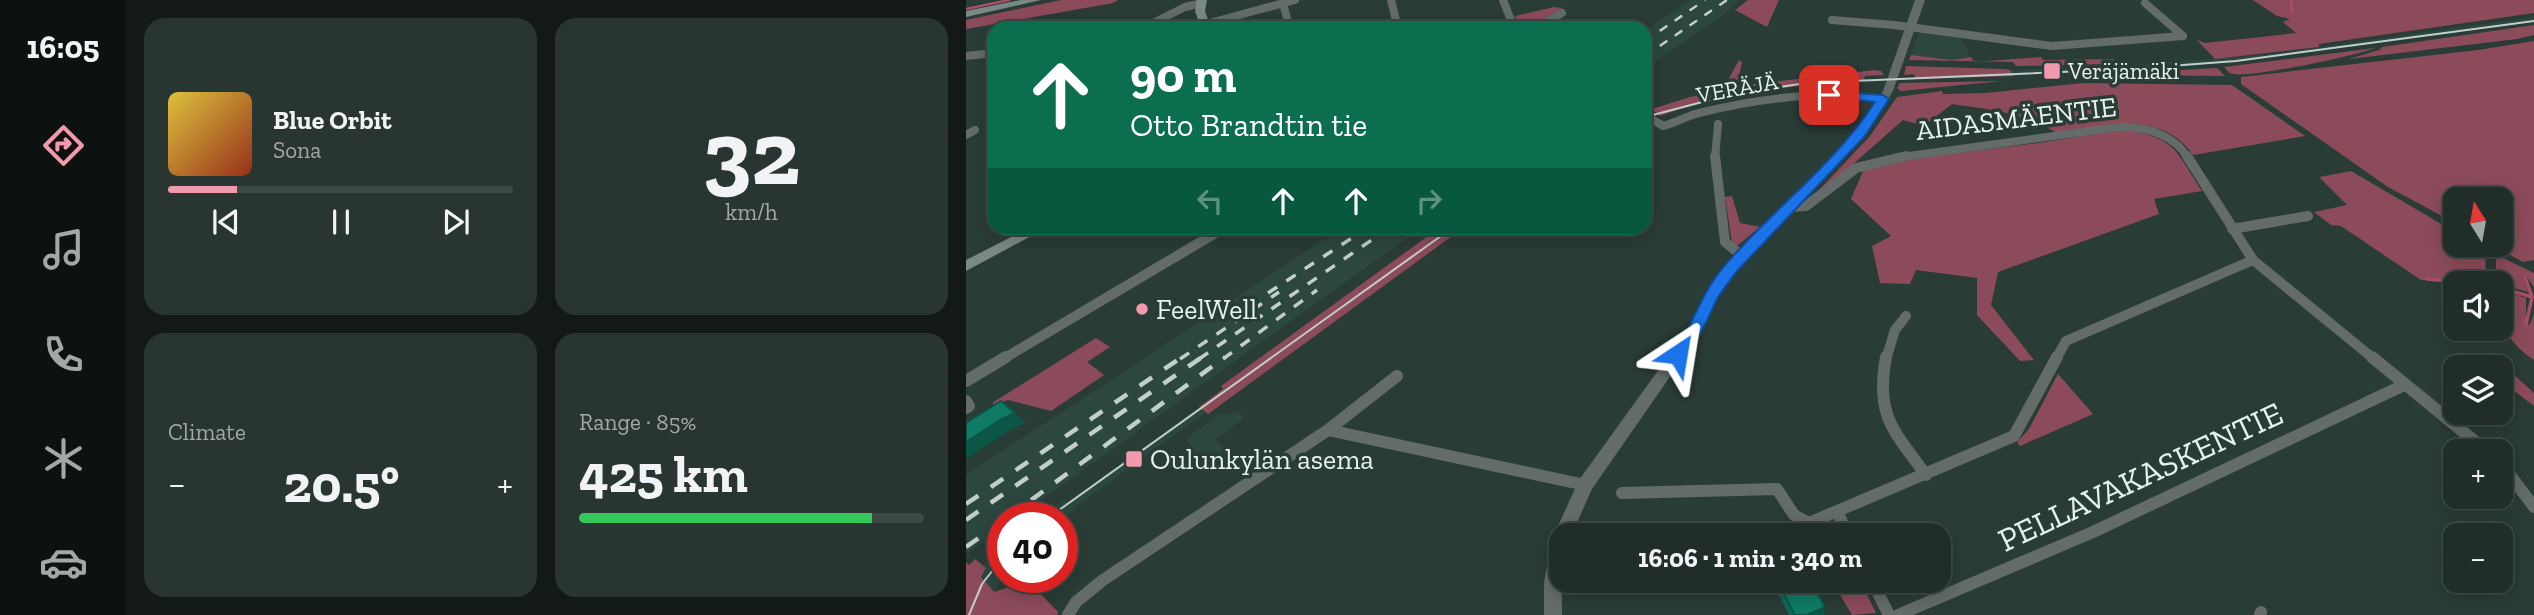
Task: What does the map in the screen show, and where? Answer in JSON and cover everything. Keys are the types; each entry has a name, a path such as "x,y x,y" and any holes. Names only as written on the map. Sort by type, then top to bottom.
{"main road":[{"path":"966,14 1036,0"},
{"path":"1202,1 1200,11 1204,21"},
{"path":"966,266 1026,235"}],"street":[{"path":"1224,21 1295,0"},
{"path":"1391,0 1396,21"},
{"path":"1503,0 1511,21"},
{"path":"1568,523 1584,485 1694,331 1711,295 1742,256 1861,134 1883,99 1920,0"},
{"path":"1157,21 1202,1"},
{"path":"1832,20 1910,27 2052,46 2183,36 2145,3"},
{"path":"1283,4 1288,21"},
{"path":"1549,21 1562,13"},
{"path":"966,56 987,54"},
{"name":"VERÄJÄ","path":"1652,119 1663,126 1697,113 1791,98 1843,94 1883,99"},
{"path":"1718,124 1715,155 1726,242 1742,256"},
{"name":"AIDASMÄENTIE","path":"1791,207 1799,208 1814,201 1864,163 2109,127 2131,127 2166,135 2176,142 2253,260 2472,439"},
{"path":"2232,229 2308,216"},
{"path":"966,381 1212,235"},
{"path":"1622,493 1777,489 1794,515 1809,523 2014,436 2066,341 2253,260"},
{"path":"1906,316 1893,330 1881,383 1881,404 1890,424 1926,475"},
{"path":"1068,615 1076,602 1103,580 1328,430 1397,376"},
{"name":"PELLAVAKASKENTIE","path":"1898,615 2093,532 2404,385"},
{"path":"966,401 969,406 966,408"},
{"path":"1328,430 1584,485"},
{"path":"2513,479 2534,507"},
{"path":"1837,512 1842,523"},
{"path":"1553,593 1553,615"},
{"path":"1878,593 1889,615"}],"shaded area":[{"path":"1061,0 1118,0 1011,21 987,21 987,25 966,29 966,20"},
{"path":"1692,0 1740,0 1724,15 1652,64 1652,26"},
{"path":"1748,0 1779,0 1767,27 1735,10"},
{"path":"2253,0 2534,0 2534,13 2319,44 2319,47 2215,59 2197,40 2205,43 2296,33 2283,22 2290,19 2277,16"},
{"path":"1554,7 1562,8 1541,21 1517,21 1515,16"},
{"path":"2534,17 2534,22 2240,62 2013,75 2010,70 2263,55"},
{"path":"2534,25 2534,35 2517,39 2349,59 2382,47"},
{"path":"1919,32 1960,36 1971,57 1952,60 1911,55"},
{"path":"2534,41 2534,260 2523,262 2513,257 2513,187 2443,187 2443,217 2388,187 2241,84 2241,77 2478,50"},
{"path":"2375,48 2326,61 2260,73 2233,74 2224,67"},
{"path":"1911,55 1952,60 1971,57 1974,61 1909,60"},
{"path":"2041,57 2043,60 2114,59 2117,64 2016,66 2013,62 1982,61"},
{"path":"1739,60 1742,62 1738,81 1745,85 1875,70 1884,75 1864,76 1865,81 1735,95 1660,116 1652,109 1690,97 1727,90 1729,78"},
{"path":"1906,66 2005,69 2010,70 2014,76 1916,79 1914,74 1904,75"},
{"path":"2217,68 2225,76 2105,75 2113,74"},
{"path":"2002,81 1901,91 1897,88 1900,83"},
{"path":"2083,83 2232,85 2305,136 2193,155 2180,141 2165,131 2149,126 2113,125 2058,134 2021,117 1952,104 1924,126 1903,120 1825,189 1819,190 1870,136 1897,97 1942,91 1943,94 1985,93"},
{"path":"2126,129 2166,143 2180,156 2202,191 2154,199 2159,214 1998,272 1991,305 2034,360 2020,361 1977,315 1977,278 1916,270 1910,284 1880,283 1872,246 1891,236 1851,199 1864,169 1915,158"},
{"path":"2351,171 2443,225 2443,257 2485,257 2486,271 2443,271 2443,280 2421,280 2341,226 2331,225 2314,212 2347,205 2319,177"},
{"path":"1732,196 1740,223 1760,227 1737,246 1732,243 1725,197"},
{"path":"1331,235 1411,235 1038,502 987,502 987,539 966,554 966,475"},
{"path":"1429,235 1453,235 1208,414 1199,407 1223,389 1221,386"},
{"path":"2501,257 2534,273 2534,287 2526,276 2523,276 2528,292 2513,288 2513,271 2496,271 2496,259"},
{"path":"2513,293 2526,298 2526,326 2530,324 2534,314 2534,360 2513,341"},
{"path":"1096,338 1110,347 1087,362 1104,375 1051,411 1008,400 995,405 992,403"},
{"path":"2058,374 2093,414 2020,446 2017,442 2029,429"},
{"path":"2513,374 2534,393 2534,406 2513,390"},
{"path":"1199,407 1206,412 1078,505 1078,502 1068,502"},
{"path":"1235,411 1244,418 1215,440 1228,452 1223,456 1227,462 1207,472 1186,439 1221,412 1228,416"},
{"path":"975,559 986,568 981,577 987,584 987,593 1040,593 1058,612 1057,615 966,615 966,562 969,565"},
{"path":"987,561 987,593 994,593 968,596 985,568 982,565"},
{"path":"1839,593 1866,593 1876,613 1852,615"}],"building":[{"path":"1001,401 1015,413 966,442 966,423"},
{"path":"1783,593 1817,593 1825,607 1807,615 1795,615"}],"waterway":[{"path":"966,9 1009,0"},
{"path":"2291,0 2292,13"},
{"path":"2525,277 2532,297"},
{"path":"2427,279 2443,280"},
{"path":"2513,291 2532,297"},
{"path":"2526,325 2532,297"}],"tram line":[{"path":"1652,115 1733,94 1806,83 2130,69 2236,61 2534,21"},
{"path":"1070,502 1442,235"},
{"path":"969,615 987,578"}],"railway":[{"path":"1652,36 1705,0"},
{"path":"1652,51 1727,0"},
{"path":"1268,293 1356,235"},
{"path":"1199,359 1379,235"},
{"path":"1223,359 1317,290"},
{"path":"1180,359 1279,292"},
{"path":"966,504 1182,357"},
{"path":"966,520 1202,357"},
{"path":"1029,502 1225,357"},
{"path":"966,547 987,532"}],"place":[{"name":"Veräjämäki","path":"2052,71"},
{"name":"FeelWell","path":"1142,309"},
{"name":"Oulunkylän asema","path":"1134,459"}],"route":[{"path":"1678,354 1694,331 1711,295 1731,268 1861,134 1883,99 1829,95"}]}
